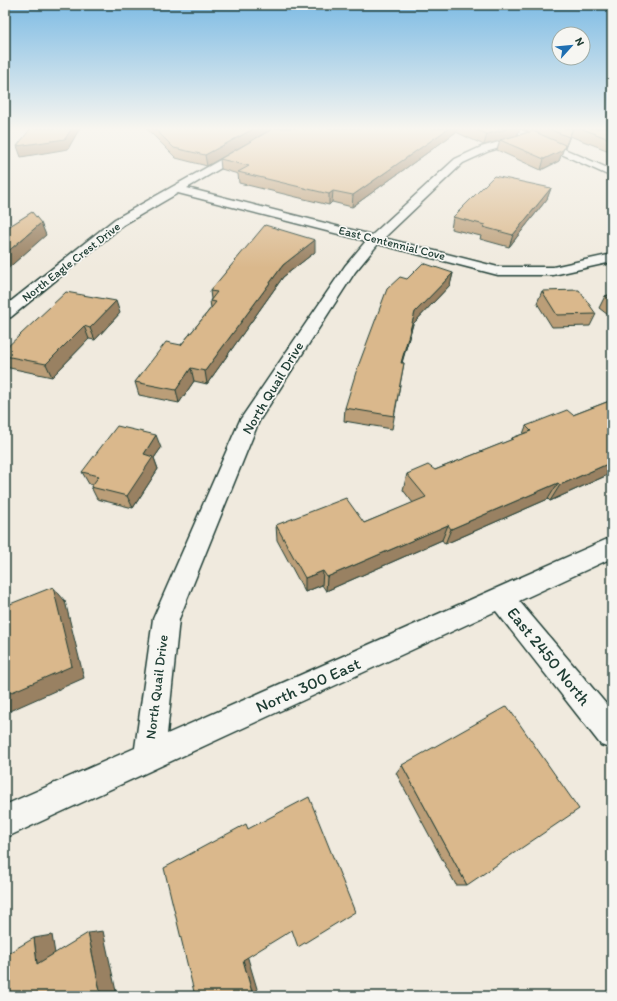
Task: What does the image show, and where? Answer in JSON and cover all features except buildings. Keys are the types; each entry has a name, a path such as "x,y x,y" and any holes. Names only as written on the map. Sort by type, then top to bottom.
{"street":[{"name":"North Eagle Crest Drive","path":"5,314 103,233 203,175"},
{"name":"North Quail Drive","path":"149,757 166,619 250,420 350,269 375,239 444,175"},
{"name":"East Centennial Cove","path":"178,189 498,270 553,271 608,260"},
{"name":"North 300 East","path":"5,822 612,547"},
{"name":"East 2450 North","path":"501,598 612,734"}]}
